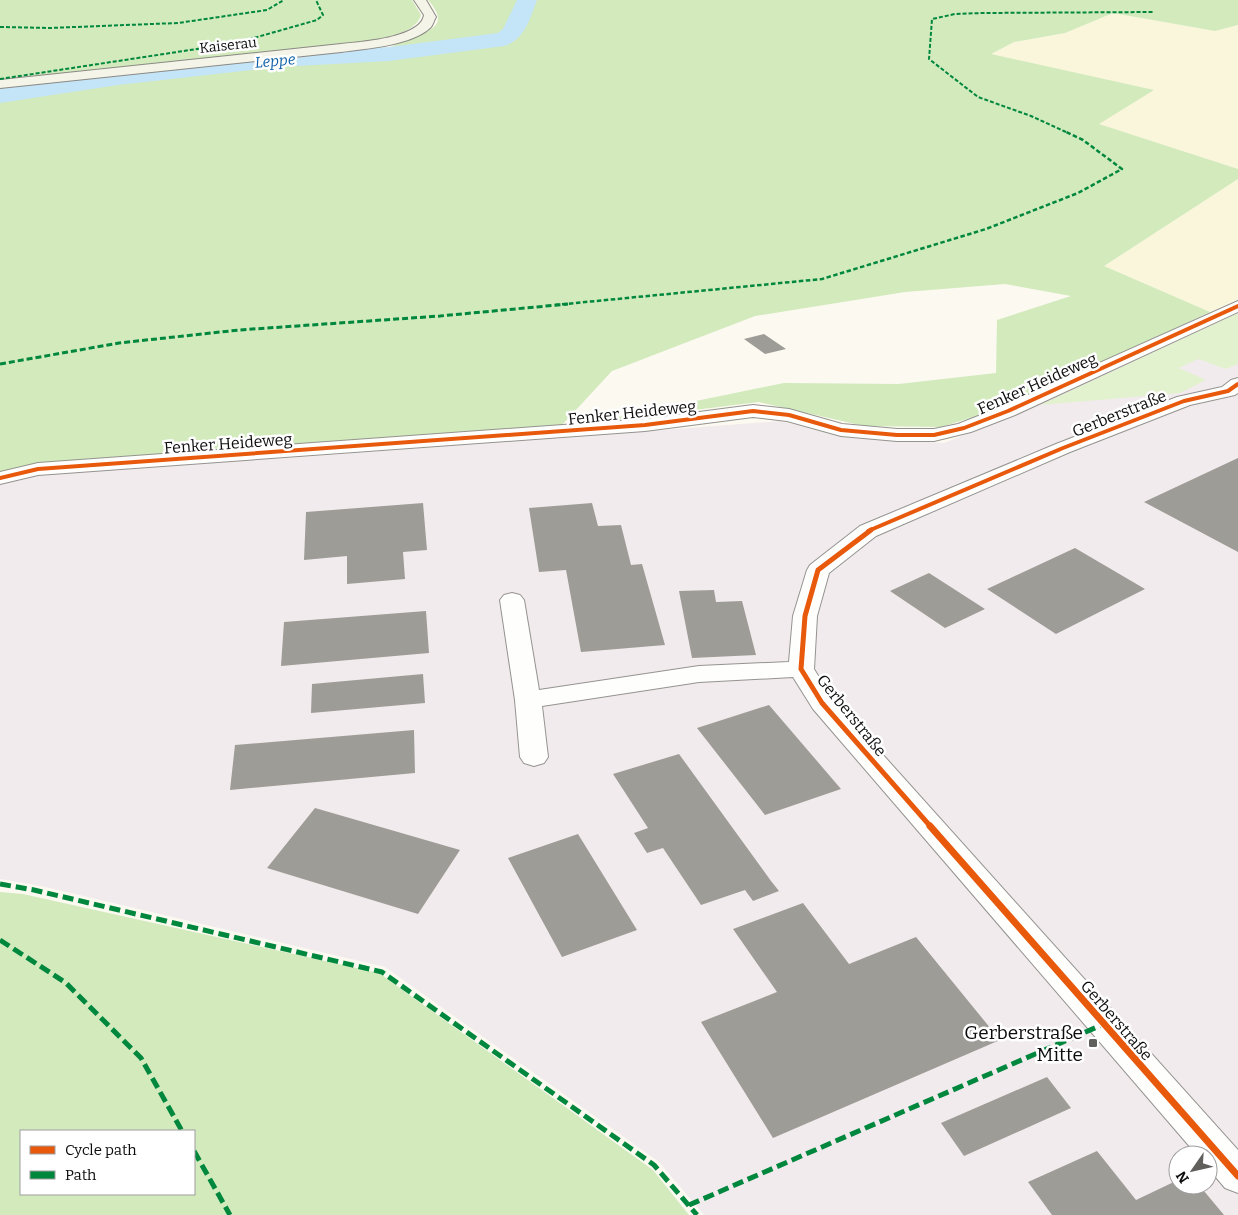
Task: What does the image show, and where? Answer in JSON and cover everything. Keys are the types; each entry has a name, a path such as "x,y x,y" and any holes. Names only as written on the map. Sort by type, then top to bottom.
{"main road":[{"name":"Kaiserau","path":"0,84 322,50 385,41 423,28 430,17 429,12 420,0"}],"street":[{"name":"Fenker Heideweg","path":"0,478 38,469 645,426 753,410 789,415 841,430 897,435 934,435 964,428 1008,411 1238,306"},
{"name":"Gerberstraße","path":"1238,384 1228,390 1184,400 868,531 818,570 805,616 801,669 822,703 1238,1176"},
{"path":"512,600 528,700 534,757"},
{"name":"Gerberstraße","path":"528,700 698,674 801,669"}],"shaded area":[{"path":"1113,13 1215,31 1238,25 1238,169 1098,124 1153,90 990,54 1014,42 1065,33"},
{"path":"1238,179 1238,299 1210,312 1104,266"},
{"path":"1238,309 1238,1215 704,1215 659,1162 385,967 41,886 0,879 0,481 40,471 288,458 781,421 845,437 944,443 1011,416"}],"green space":[{"path":"0,0 412,0 421,15 413,27 406,31 369,41 0,81"},
{"path":"428,0 1238,0 1238,25 1215,31 1113,13 1065,33 1014,42 991,54 1154,90 1099,124 1238,169 1238,179 1104,266 1210,312 1002,408 941,427 864,426 759,402 589,423 784,383 899,384 996,373 997,320 1071,296 1005,284 905,292 755,316 612,371 561,426 0,474 0,86 392,43 378,50 371,59 375,60 384,51 434,27 438,16"},
{"path":"1238,313 1238,364 1226,369 1198,359 1179,368 1206,380 1180,393 1040,405"},
{"path":"0,892 23,894 379,973 653,1170 689,1215 0,1215"}],"building":[{"path":"764,334 786,349 765,354 744,339"},
{"path":"1238,458 1238,552 1144,502"},
{"path":"423,503 427,550 403,552 405,579 347,584 347,556 304,560 306,512"},
{"path":"592,503 598,526 621,525 631,565 642,564 665,645 581,652 566,570 539,572 529,508"},
{"path":"1075,548 1145,589 1056,634 987,589"},
{"path":"929,573 985,609 945,628 890,591"},
{"path":"714,590 716,602 742,601 756,655 692,658 679,591"},
{"path":"426,611 429,653 281,666 284,622"},
{"path":"423,674 425,703 311,713 312,684"},
{"path":"769,705 841,789 765,815 697,728"},
{"path":"414,730 415,773 230,790 235,745"},
{"path":"679,754 779,891 753,901 745,890 701,905 663,848 647,853 634,833 648,828 613,774"},
{"path":"315,808 460,850 418,914 267,868"},
{"path":"578,834 637,930 562,957 508,858"},
{"path":"803,903 849,964 916,937 1000,1040 773,1138 701,1022 777,992 733,929"},
{"path":"1047,1077 1071,1108 964,1156 941,1123"},
{"path":"1097,1151 1136,1200 1168,1185 1168,1195 1207,1195 1224,1215 1052,1215 1028,1182"}],"waterway":[{"name":"Leppe","path":"0,95 118,78 278,60 389,54 504,39 512,33 527,0"}],"marked path":[{"path":"0,27 49,28 178,23 267,10 284,0"},
{"path":"0,79 236,43 317,20 323,15 316,0"},
{"path":"0,364 119,343 239,330 440,316 822,279 986,229 1078,193 1122,169 1083,140 1031,116 978,97 929,59 932,19 955,14 982,13 1154,12"},
{"path":"0,884 34,890 382,972 654,1165 697,1215"},
{"path":"0,940 66,983 141,1058 181,1130"},
{"path":"689,1205 1104,1024"},
{"path":"195,1153 230,1215"}],"cycle path":[{"path":"0,478 38,469 645,425 753,411 789,415 841,430 897,435 934,435 964,428 1008,411 1238,306"},
{"path":"1238,384 1228,391 1184,401 1063,448 868,531 818,570 805,616 801,669 822,703 1238,1176"}],"place":[{"name":"Gerberstraße Mitte","path":"1093,1043"}]}
